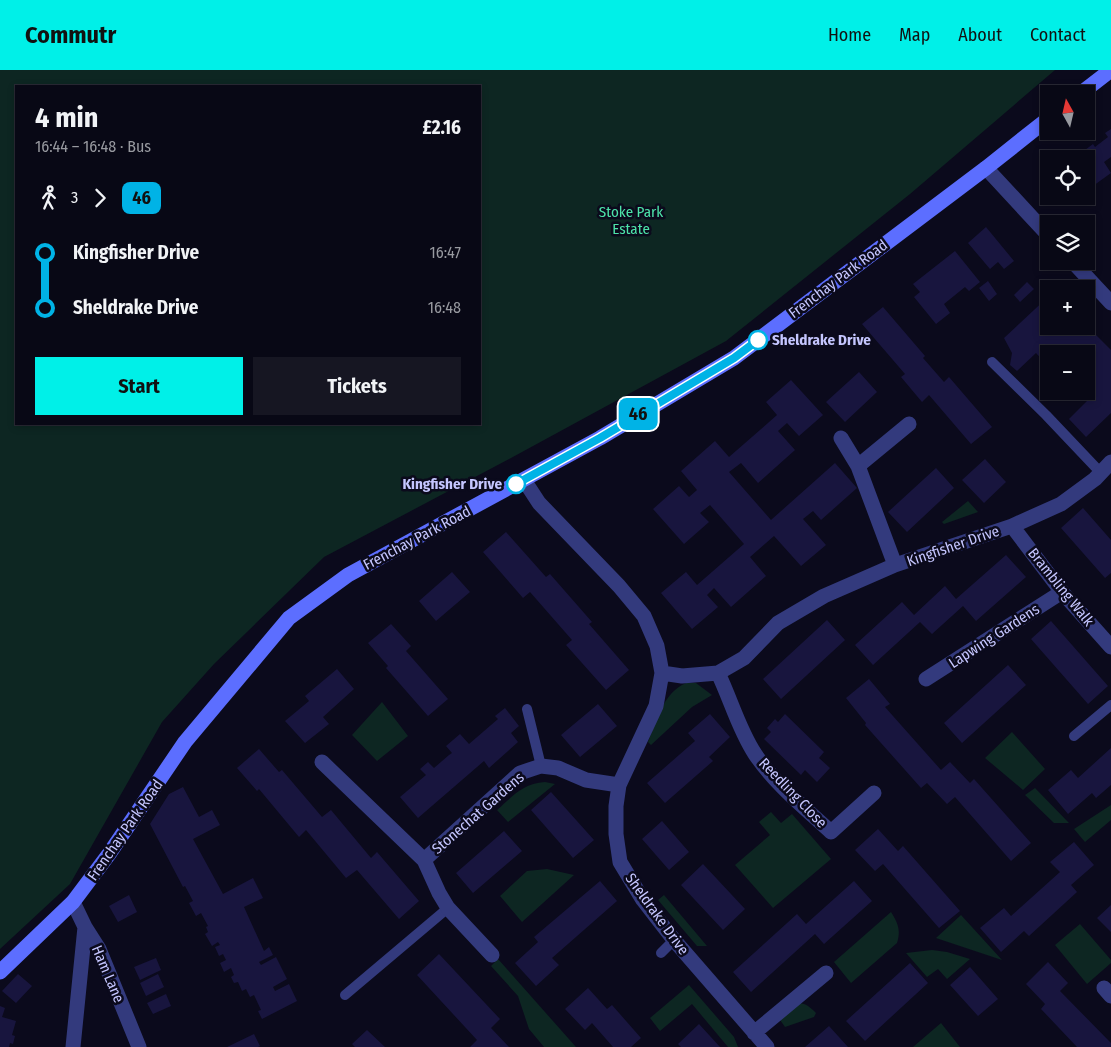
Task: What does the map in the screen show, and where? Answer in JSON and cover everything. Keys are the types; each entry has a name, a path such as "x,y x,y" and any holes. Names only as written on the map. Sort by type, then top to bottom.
{"main road":[{"path":"1092,85 1111,70"},
{"name":"Frenchay Park Road","path":"0,972 74,902 185,742 290,618 348,574 600,438 734,358 1040,125"}],"street":[{"path":"986,168 1040,226"},
{"path":"1080,270 1111,303"},
{"path":"858,466 908,424"},
{"name":"Kingfisher Drive","path":"841,438 858,466 895,565"},
{"name":"Kingfisher Drive","path":"662,673 682,676 718,673 744,658 778,623 824,596 895,565 1012,526 1061,504 1106,468"},
{"name":"Sheldrake Drive","path":"524,480 539,503 619,586 644,616 657,646 662,673 656,706 619,785 616,806 616,834 620,862 644,900 674,940 767,1047"},
{"name":"Brambling Walk","path":"1012,526 1062,592 1111,647"},
{"name":"Lapwing Gardens","path":"926,679 1062,592"},
{"name":"Reedling Close","path":"718,673 743,731 773,784 831,832 874,793"},
{"name":"Stonechat Gardens","path":"322,762 424,860 448,908 492,954"},
{"name":"Stonechat Gardens","path":"424,860 520,772 541,766 558,768 586,780 619,785"},
{"name":"Ham Lane","path":"74,902 85,927 99,949 135,1043"},
{"path":"73,1047 85,927"},
{"path":"754,1033 826,973"}],"lane":[{"path":"992,362 1046,415 1106,468"},
{"path":"1074,736 1111,704"},
{"path":"527,709 541,766"},
{"path":"345,995 448,908"},
{"path":"661,952 674,940"}],"green space":[{"name":"Stoke Park Estate","path":"0,70 1055,70 910,194 726,341 324,557 214,664 162,722 70,884 0,949"},
{"path":"968,501 978,512 944,524 942,522"},
{"path":"686,683 696,683 712,695 692,707 651,745 648,742 666,700"},
{"path":"382,702 408,736 377,761 352,735"},
{"path":"1012,732 1045,769 1023,790 985,758"},
{"path":"545,782 555,784 508,822 497,810 524,788"},
{"path":"1035,788 1069,823 1054,823 1025,795"},
{"path":"1111,805 1111,820 1085,842 1074,829"},
{"path":"771,812 781,823 792,814 831,859 773,908 735,865 770,835 759,822"},
{"path":"547,869 574,875 522,922 500,896 527,871"},
{"path":"664,895 707,946 697,946 658,900"},
{"path":"891,912 898,927 897,943 851,983 834,962"},
{"path":"961,915 1002,960 936,938"},
{"path":"1080,924 1111,960 1111,963 1087,984 1055,945"},
{"path":"932,950 947,952 970,959 947,979 938,969 927,977 906,953"},
{"path":"498,959 576,1047 544,1047 529,1029 518,996 491,966"},
{"path":"689,985 734,1037 738,1047 728,1047 692,1004 660,1031 650,1018"},
{"path":"797,1003 810,1007 816,1013 814,1017 785,1027 778,1017"},
{"path":"941,1023 960,1047 913,1047"}],"building":[{"path":"1111,129 1111,157 1104,162 1111,173 1095,185 1095,150 1085,150 1093,144 1095,147 1108,137 1105,133"},
{"path":"986,227 1014,261 1004,269 998,262 990,269 968,243"},
{"path":"955,251 980,282 969,291 965,287 944,304 950,313 936,324 914,297 920,292 913,284"},
{"path":"988,281 997,294 989,301 979,288"},
{"path":"1027,282 1034,289 1020,302 1014,295"},
{"path":"1040,304 1040,335 1095,334 1111,350 1111,413 1086,437 1069,419 1088,400 1095,400 1095,345 1040,345 1040,357 1036,353 1017,371 1010,365 1012,353 1004,338"},
{"path":"883,307 925,356 923,358 944,382 949,377 992,427 971,444 929,395 922,402 901,377 905,374 862,324"},
{"path":"859,372 877,392 845,422 826,402"},
{"path":"791,380 823,415 799,436 787,423 778,431 795,450 758,483 741,463 729,472 771,520 835,463 857,488 821,520 813,511 803,519 826,545 801,566 774,536 750,557 766,576 731,607 714,588 707,595 718,607 692,629 661,593 686,572 697,585 744,544 710,505 700,513 709,522 684,544 653,509 679,486 689,497 697,490 681,471 715,441 729,457 777,415 766,402"},
{"path":"985,459 1006,482 984,503 962,480"},
{"path":"936,468 954,488 907,532 888,512"},
{"path":"1083,508 1111,540 1111,573 1105,578 1061,528"},
{"path":"506,532 546,577 550,574 592,622 589,624 629,670 606,690 566,645 572,640 530,592 523,598 483,552"},
{"path":"1006,555 1026,577 976,621 963,606 932,634 920,622 873,665 855,645 902,602 914,615 945,586 956,599"},
{"path":"452,572 470,592 436,621 419,601"},
{"path":"827,620 845,640 781,699 763,679"},
{"path":"1051,621 1108,686 1088,704 1031,639"},
{"path":"391,624 411,646 406,651 448,699 428,716 386,668 388,666 368,643"},
{"path":"1008,665 1026,685 962,743 944,723"},
{"path":"337,669 354,689 323,717 329,724 305,743 285,721 309,701 305,696"},
{"path":"869,679 890,704 885,707 941,770 950,762 970,783 974,779 1031,843 1011,861 955,797 947,804 927,783 921,788 865,725 866,723 846,698"},
{"path":"598,704 617,726 580,757 561,735"},
{"path":"505,708 519,726 511,733 518,742 489,768 484,761 418,818 400,797 426,775 420,769 428,762 434,768 452,753 446,746 460,734 469,744 498,719 495,716"},
{"path":"710,714 730,737 709,757 713,761 665,803 647,783 695,741 688,733"},
{"path":"785,714 824,752 819,758 830,768 817,782 805,770 801,775 764,739 771,732 767,728 775,719 778,722"},
{"path":"1111,748 1111,785 1096,798 1092,793 1068,814 1048,790 1071,770 1078,778"},
{"path":"259,749 279,772 282,770 322,817 331,810 371,858 377,852 419,901 399,919 357,870 346,878 306,830 299,837 259,789 257,791 237,768"},
{"path":"183,787 199,817 212,810 220,825 193,839 223,894 253,878 263,898 244,907 264,951 269,947 273,955 259,962 261,965 276,957 287,979 273,987 275,991 289,984 297,1001 262,1019 258,1011 261,1010 254,995 250,997 246,989 242,991 238,982 234,983 231,977 234,975 231,968 224,972 220,963 226,960 223,954 219,956 215,947 220,945 218,942 212,946 205,934 208,932 206,927 208,926 201,913 196,916 189,903 193,901 185,886 183,887 150,824 169,794"},
{"path":"551,792 594,840 573,858 531,810"},
{"path":"662,821 689,852 669,870 642,839"},
{"path":"878,829 898,851 903,846 960,911 939,928 883,864 875,871 855,850"},
{"path":"504,831 522,851 473,893 456,873"},
{"path":"1074,842 1094,865 1071,885 1077,892 1029,936 1024,931 1001,952 980,928 1004,908 1011,916 1060,872 1050,862"},
{"path":"703,864 745,909 723,930 681,885"},
{"path":"600,881 617,901 552,958 559,965 536,986 515,963 538,942 534,937"},
{"path":"854,881 872,901 824,944 815,934 751,992 733,972 797,914 806,924"},
{"path":"129,895 137,912 118,922 109,906"},
{"path":"1111,905 1111,932 1097,918"},
{"path":"439,954 500,1019 491,1028 509,1047 470,1047 477,1040 417,975"},
{"path":"156,958 161,970 140,980 134,967"},
{"path":"1048,962 1068,983 1060,991 1111,1043 1111,1047 1077,1047 1041,1009 1045,1004 1026,984"},
{"path":"910,963 928,983 865,1041 846,1021"},
{"path":"970,967 998,999 978,1016 950,985"},
{"path":"18,974 32,986 16,1003 2,991"},
{"path":"158,974 164,987 146,996 140,983"},
{"path":"588,988 607,1009 612,1005 641,1038 631,1047 613,1047 592,1023 585,1030 565,1009"},
{"path":"166,994 171,1006 153,1014 147,1003"},
{"path":"0,1006 5,1008 2,1017 16,1021 12,1035 15,1036 13,1044 10,1043 9,1047 0,1047"},
{"path":"699,1024 720,1047 681,1047 678,1044"},
{"path":"829,1026 848,1047 805,1047"},
{"path":"367,1030 385,1047 355,1047 352,1044"},
{"path":"254,1034 260,1046 258,1047 227,1047"}],"bus line":[{"name":"46","path":"516,484 600,438 734,358 758,340"}],"place":[{"name":"Sheldrake Drive","path":"758,340"},
{"name":"Kingfisher Drive","path":"516,484"}]}
